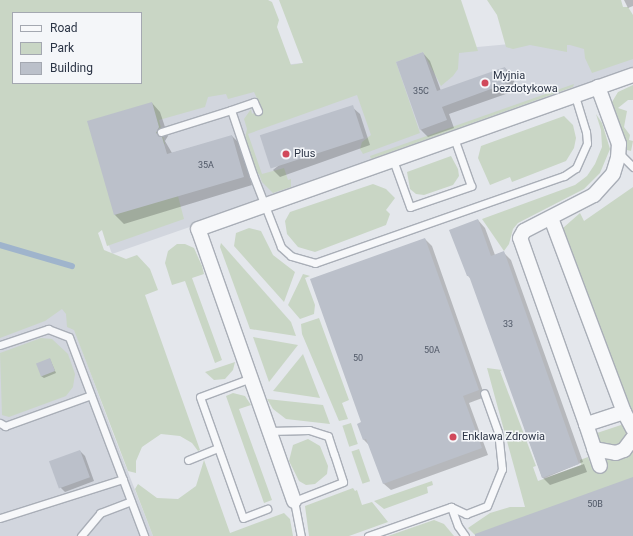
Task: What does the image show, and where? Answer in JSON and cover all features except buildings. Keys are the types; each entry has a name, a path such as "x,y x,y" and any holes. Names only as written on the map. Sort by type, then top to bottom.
{"street":[{"path":"294,501 198,229 633,75"},
{"path":"598,87 619,144 613,174 604,186 594,194 524,231 520,238 600,466"},
{"path":"551,218 624,412 633,429"},
{"path":"586,424 624,412"},
{"path":"594,449 616,453 624,450 633,438"}],"lane":[{"path":"231,110 281,247 291,256 303,261 315,263 564,176 576,168 587,144 586,132 575,95"},
{"path":"161,132 254,102 258,111"},
{"path":"393,160 410,207 471,186 454,138"},
{"path":"618,152 633,167"},
{"path":"0,345 48,328 69,337 124,479 144,536"},
{"path":"251,378 200,397 243,518 267,509"},
{"path":"368,536 450,507 466,514 486,506 502,469 498,432 484,393"},
{"path":"0,423 6,426 91,395"},
{"path":"269,431 309,430 328,436 343,482 294,501 301,536"},
{"path":"188,460 218,448"},
{"path":"0,518 124,479"},
{"path":"81,536 100,513 131,502"},
{"path":"450,507 458,526 465,536"}],"shaded area":[{"path":"606,35 633,36 633,73 112,254 56,96 82,84 142,84 142,78"},
{"path":"54,274 112,431 153,536 0,536 0,292"}],"green space":[{"path":"0,0 268,0 272,2 279,20 277,27 291,65 303,63 279,0 461,0 478,51 459,53 458,69 453,76 441,86 423,52 396,62 420,133 363,154 360,149 362,142 371,135 357,95 248,134 262,174 284,168 288,180 291,179 291,187 273,193 262,182 259,174 256,174 245,138 247,129 244,119 251,109 252,114 261,107 254,92 228,99 226,94 208,97 205,107 159,120 165,144 162,145 164,154 167,154 184,219 107,246 102,230 98,233 104,250 126,259 137,255 150,269 158,290 145,295 200,450 198,451 192,443 180,436 161,434 142,447 136,461 136,473 128,471 74,330 67,327 66,314 62,309 45,321 0,338"},
{"path":"487,0 621,0 623,7 628,7 633,15 633,59 592,73 585,58 584,49 570,45 567,45 567,52 530,45 513,49 506,47 497,15"},
{"path":"574,84 573,87 371,159 370,156"},
{"path":"633,85 633,100 628,100 618,108 627,111 624,127 630,135 629,140 633,141 631,151 627,150 612,102 618,92"},
{"path":"596,114 602,123 610,149 600,173 584,189 518,223 513,229 509,244 504,251 482,219 575,185 587,176 595,164 602,147 601,130"},
{"path":"564,116 573,125 576,138 574,148 566,161 512,182 510,177 490,185 478,158 481,146"},
{"path":"451,156 458,169 459,176 453,185 424,195 416,194 410,189 407,172"},
{"path":"373,184 386,189 395,198 386,210 390,214 386,225 315,252 298,247 287,234 285,221 290,212"},
{"path":"633,187 633,414 563,228 580,213 584,221"},
{"path":"249,228 261,231 273,255 295,272 284,302 234,246 236,233"},
{"path":"221,243 291,322 296,336 250,329 220,247"},
{"path":"177,244 185,244 194,248 202,266 204,274 192,278 222,360 215,363 185,281 172,285 165,263 168,251"},
{"path":"303,274 310,276 305,278 315,305 314,314 300,319 288,305"},
{"path":"319,318 349,400 342,403 348,419 339,421 302,334 301,324"},
{"path":"253,337 298,345 269,382"},
{"path":"41,338 52,339 68,354 75,374 73,387 66,396 9,417 2,415 0,353"},
{"path":"303,354 320,398 273,391"},
{"path":"235,362 233,370 225,379 214,380 205,372"},
{"path":"487,368 502,370 500,371 536,466 533,467 538,481 581,465 580,460 588,457 593,470 602,466 599,458 633,448 633,536 476,536 468,528 490,513 510,507 525,507"},
{"path":"233,393 245,396 251,405 239,409 272,500 264,503 226,396"},
{"path":"267,399 323,405 330,424 286,419 273,409"},
{"path":"351,423 358,444 349,447 342,426"},
{"path":"624,424 628,434 620,445 613,447 600,444 594,434"},
{"path":"308,439 320,446 328,466 327,474 315,484 306,485 299,481 289,461 293,445"},
{"path":"359,449 370,481 363,484 351,452"},
{"path":"204,460 230,533 284,513 290,519 293,536 153,536 135,489 138,484 157,498 178,499 196,486"},
{"path":"432,481 433,485 427,487 428,493 384,509 374,501"},
{"path":"353,488 355,491 357,490 362,505 372,502 388,522 349,536 309,536 305,506"},
{"path":"434,520 444,524 454,536 388,536"}],"waterway":[{"path":"0,245 72,266"}],"place":[{"name":"Myjnia bezdotykowa","path":"485,83"},
{"name":"Plus","path":"286,154"},
{"name":"Enklawa Zdrowia","path":"453,437"}]}
